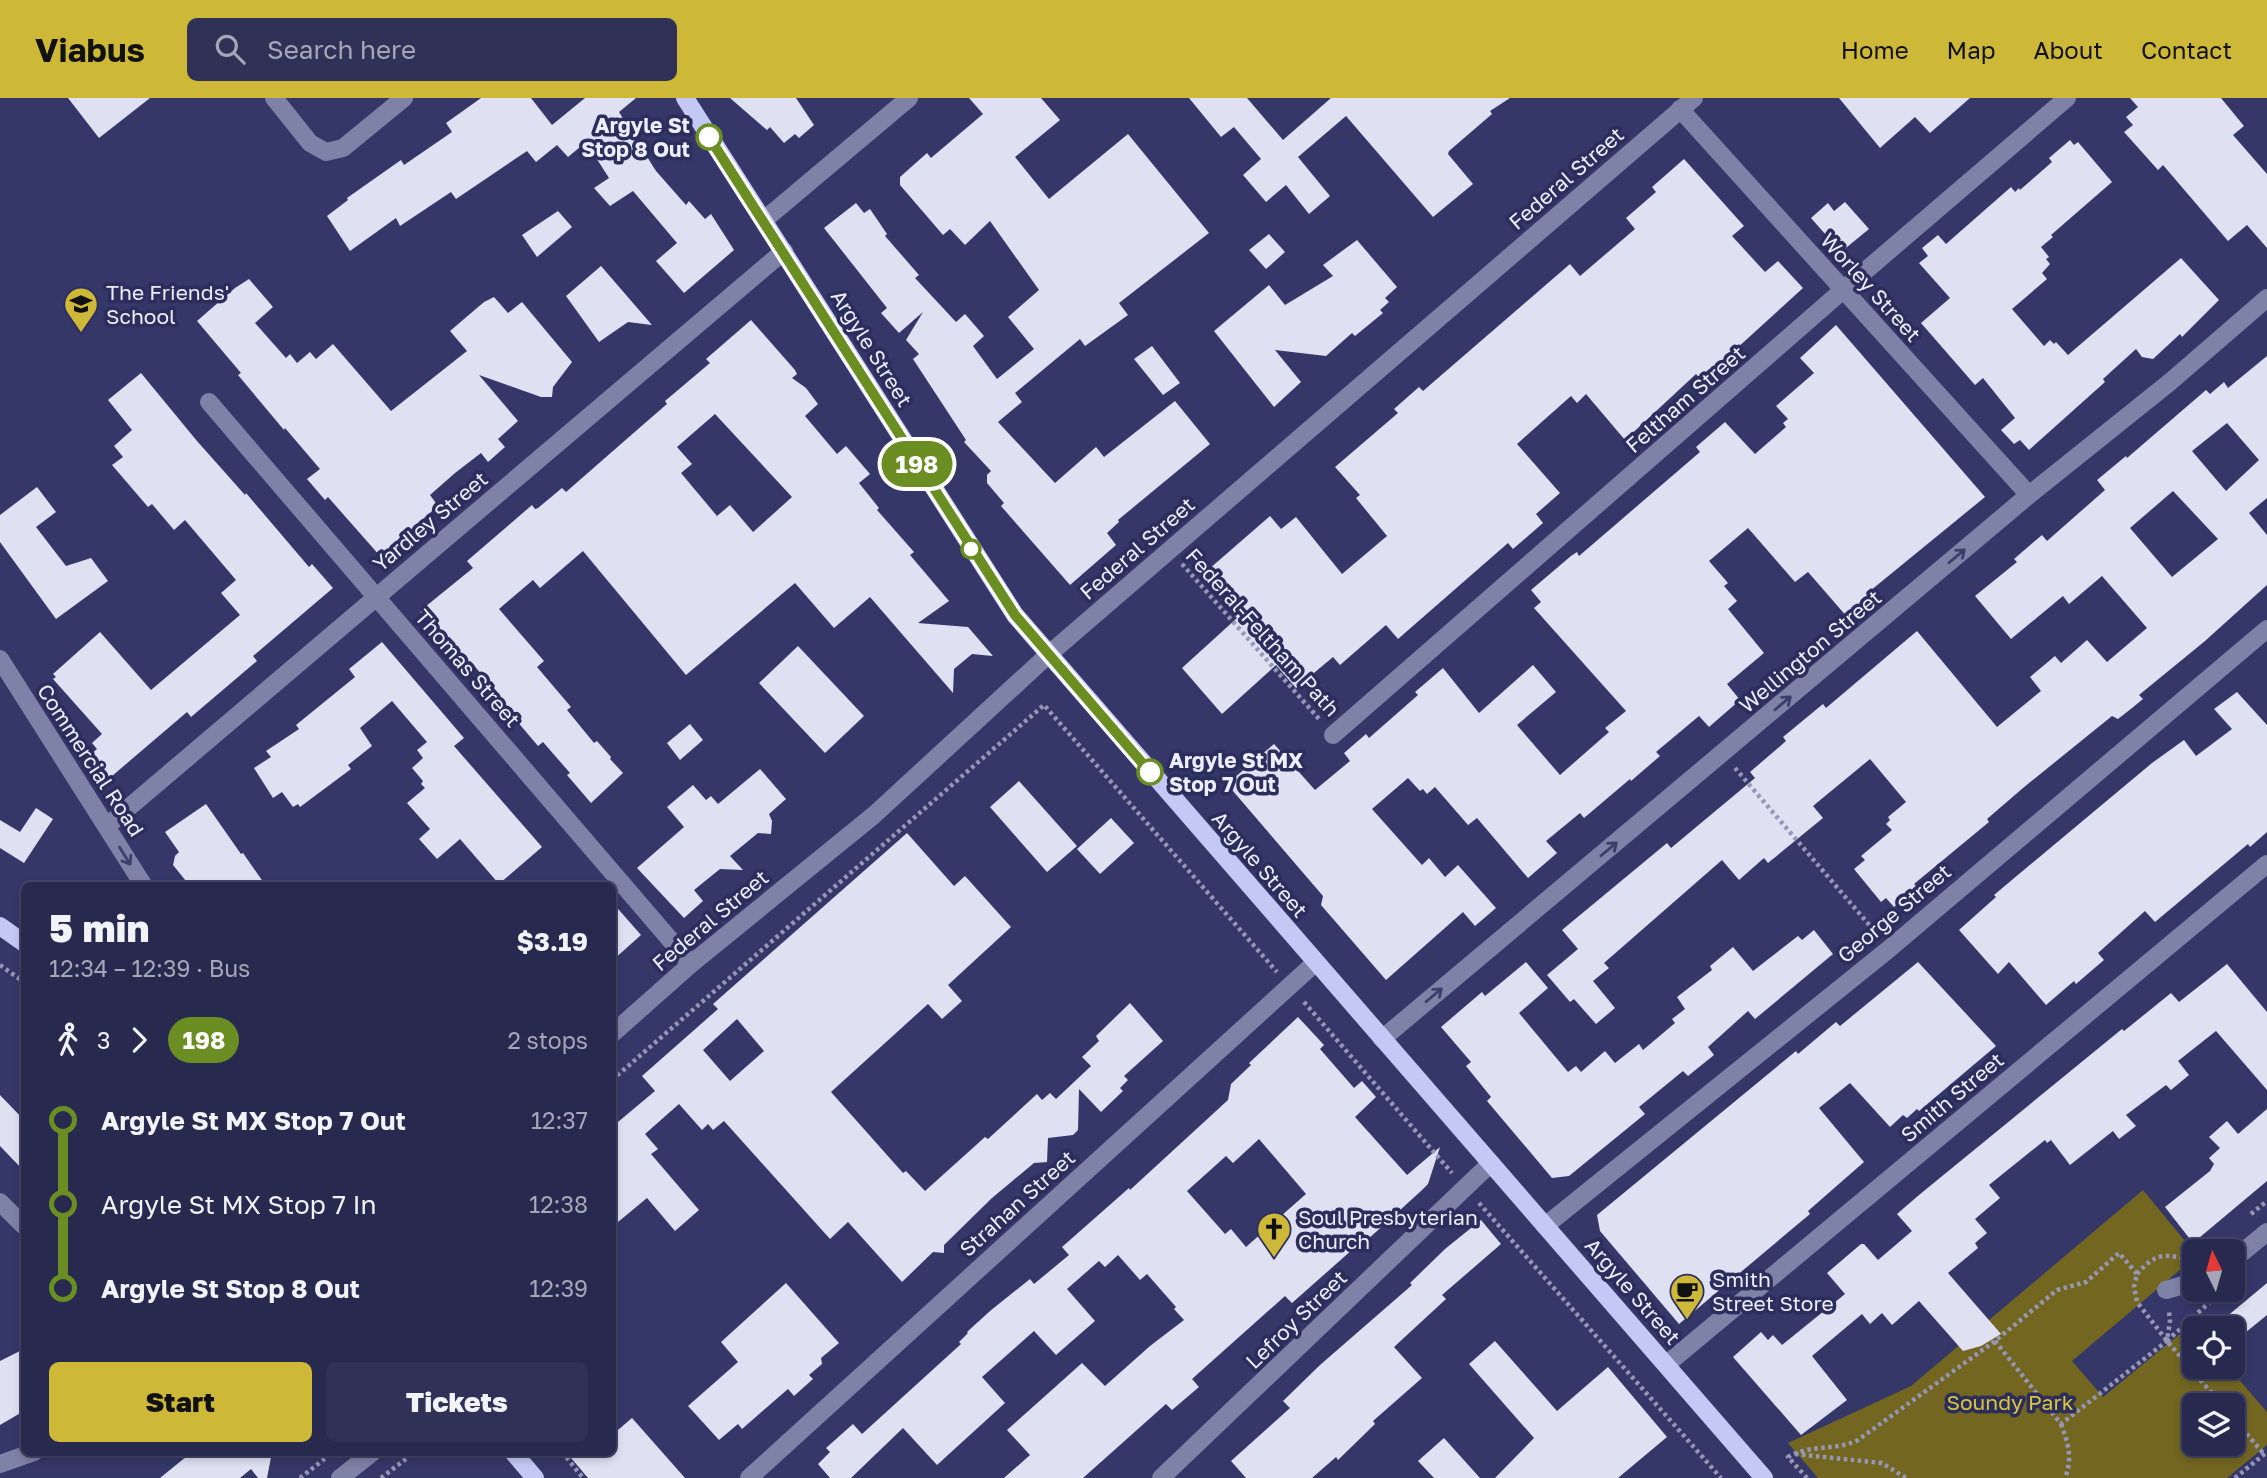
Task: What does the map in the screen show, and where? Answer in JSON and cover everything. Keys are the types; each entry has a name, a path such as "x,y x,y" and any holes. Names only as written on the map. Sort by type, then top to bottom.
{"main road":[{"name":"Argyle Street","path":"685,98 1015,615 1764,1478"},
{"path":"0,926 21,941"},
{"path":"516,1456 535,1478"}],"street":[{"path":"274,98 310,143 326,152 343,148 404,98"},
{"path":"764,220 909,98"},
{"name":"Feltham Street","path":"1333,734 2067,98"},
{"name":"Worley Street","path":"1687,104 1843,290 2029,495"},
{"name":"Federal Street","path":"616,1030 691,964 874,815 1048,655 1687,104"},
{"name":"Yardley Street","path":"107,826 784,251"},
{"name":"Wellington Street","path":"1382,1039 2029,495 2170,382 2267,298"},
{"name":"Thomas Street","path":"209,402 691,964"},
{"name":"George Street","path":"1545,1226 1889,948 2267,629"},
{"name":"Commercial Road","path":"0,659 142,882"},
{"name":"Smith Street","path":"1667,1364 2267,864"},
{"name":"Strahan Street","path":"749,1478 1315,963"},
{"name":"Lefroy Street","path":"1161,1478 1491,1163"},
{"path":"0,1202 21,1223"},
{"path":"2245,1250 2267,1233"},
{"path":"2166,1290 2182,1285"},
{"path":"0,1464 23,1456"},
{"path":"340,1478 368,1456"}],"path":[{"name":"Federal-Feltham Path","path":"1170,551 1333,734"},
{"path":"616,1077 1045,705 1721,1478"},
{"path":"1723,754 1889,948"},
{"path":"0,965 21,980"},
{"path":"1494,1221 1505,1211"},
{"path":"1807,1478 1788,1457 1801,1450 1848,1445 1857,1440 1995,1341 2057,1290 2086,1282 2119,1253 2137,1274"},
{"path":"2182,1256 2159,1256 2146,1263 2137,1274 2134,1287 2137,1301 2212,1393"},
{"path":"2166,1290 2170,1321 2167,1341"},
{"path":"2062,1424 2167,1341 2210,1302"},
{"path":"1995,1341 2062,1424 2069,1447 2070,1466 2065,1478"},
{"path":"2235,1478 2266,1453 2245,1431"},
{"path":"1794,1454 1882,1463 1906,1478"},
{"path":"300,1478 328,1456"},
{"path":"381,1478 410,1456"},
{"path":"565,1456 583,1478"}],"green space":[{"name":"Soundy Park","path":"2143,1190 2183,1239 2182,1268 2072,1361 2103,1397 2182,1332 2182,1379 2238,1379 2267,1412 2267,1445 2227,1478 1818,1478 1788,1443 1911,1386"}],"building":[{"path":"68,98 150,98 99,138"},
{"path":"481,98 531,98 552,125 585,98 636,98 619,112 656,171 686,205 689,201 705,219 711,214 734,250 684,293 656,261 677,243 633,191 610,206 594,188 609,178 586,142 568,157 557,145 536,162 527,151 456,199 451,192 400,226 396,218 350,251 327,216 348,200 347,198 401,160 404,165 452,132 446,123"},
{"path":"730,98 796,98 814,125 799,138 795,134 784,143 770,127 767,130"},
{"path":"969,98 1041,98 1060,120 1015,157 1049,199 1128,134 1209,233 1119,303 1128,315 1085,346 1080,339 1015,393 1022,402 998,422 1055,483 1096,447 1104,457 1175,401 1210,444 1118,520 1107,533 1116,545 1070,585 1001,506 1004,503 987,483 987,475 991,471 964,442 966,440 913,359 919,354 906,340 923,312 899,333 881,313 887,308 824,228 856,203 864,213 870,209 887,234 885,236 919,275 915,278 956,322 965,314 984,336 973,346 997,379 1034,349 1008,317 1039,290 990,221 965,245 950,229 943,235 900,185 900,177 927,153 931,158 983,114"},
{"path":"1189,98 1247,98 1283,140 1331,98 1510,98 1490,111 1492,114 1449,151 1448,154 1473,184 1433,217 1346,116 1298,157 1330,196 1309,214 1286,185 1266,202 1243,175 1261,159 1234,127 1221,137"},
{"path":"1839,98 1970,98 1930,133 1915,117 1880,148"},
{"path":"2130,98 2221,98 2244,126 2233,135 2267,174 2267,248 2247,225 2228,241 2163,165 2158,170 2124,132 2133,125 2126,117 2138,107"},
{"path":"2070,140 2074,145 2078,142 2112,182 2041,247 2049,257 2046,259 2050,264 2042,273 2047,279 2012,309 2044,346 2050,340 2054,344 2056,342 2068,355 2181,258 2219,300 2182,337 2180,334 2153,359 2142,357 2136,349 2103,379 2105,382 2029,450 2020,440 2014,444 2001,430 2015,418 1983,378 1975,385 1921,323 1950,298 1919,263 1928,256 1922,248 1938,235 1946,244 2011,187 2015,192 2019,188 2020,190 2052,162 2049,158"},
{"path":"1684,159 1744,226 1732,236 1765,272 1778,261 1803,288 1702,380 1696,374 1625,440 1586,394 1577,403 1571,396 1517,444 1560,493 1536,514 1543,523 1513,549 1508,543 1398,639 1386,625 1340,665 1333,657 1296,688 1276,665 1222,714 1182,668 1237,618 1201,576 1270,516 1281,529 1296,517 1342,574 1387,536 1356,498 1360,495 1335,467 1398,413 1394,409 1419,387 1423,391 1570,264 1580,276 1635,229 1626,218 1656,192 1652,187"},
{"path":"1845,202 1869,229 1841,252 1811,218 1828,203 1834,211"},
{"path":"558,211 572,227 537,257 522,235"},
{"path":"1269,234 1285,252 1266,269 1249,250"},
{"path":"1357,240 1397,287 1385,298 1389,302 1380,310 1383,313 1355,336 1352,333 1326,356 1275,350 1301,382 1274,407 1214,331 1269,285 1285,305 1333,276 1323,265"},
{"path":"601,266 652,325 628,322 599,342 566,296"},
{"path":"249,279 273,307 255,323 286,358 290,354 297,363 310,352 316,359 333,344 391,411 467,351 450,331 484,302 494,297 508,313 522,302 572,362 553,387 552,397 541,397 479,375 518,421 498,439 505,447 488,462 481,453 455,473 430,495 438,506 380,556 328,497 325,500 307,479 320,469 238,375 241,373 197,321"},
{"path":"751,320 795,370 797,374 792,378 806,388 818,404 805,416 837,454 846,446 870,474 859,483 879,508 877,510 914,552 910,555 949,601 918,623 968,627 993,656 972,654 954,669 953,693 870,597 834,628 795,583 686,675 583,551 540,588 533,580 499,609 544,661 537,667 571,707 567,710 623,773 591,803 543,742 538,746 494,694 496,692 484,677 470,661 466,663 420,611 473,568 467,561 532,505 535,509 538,508 562,488 566,492 667,404 665,401 710,363 706,359","holes":["715,414 792,497 753,532 730,505 717,516 681,473 692,464 677,447"]},
{"path":"1836,325 1985,497 1870,591 1866,598 1868,600 1848,618 1808,572 1795,582 1748,528 1709,561 1728,583 1724,586 1737,601 1728,609 1764,653 1727,684 1740,700 1709,727 1699,716 1656,752 1660,756 1631,781 1630,779 1584,818 1580,813 1546,841 1557,853 1528,878 1477,818 1468,825 1435,787 1427,794 1423,789 1420,791 1408,778 1372,809 1422,865 1429,858 1445,877 1458,865 1496,908 1475,926 1463,912 1386,980 1321,905 1323,896 1227,784 1274,744 1315,790 1350,761 1344,753 1366,734 1369,738 1418,695 1415,692 1443,668 1479,713 1533,665 1556,692 1517,725 1560,775 1609,732 1605,728 1626,711 1534,608 1541,602 1531,590 1571,556 1577,552 1579,556 1700,452 1696,447 1725,422 1755,454 1786,427 1783,423 1788,419 1776,406 1814,373 1800,358"},
{"path":"1152,346 1180,383 1163,395 1134,359"},
{"path":"2267,356 2267,498 2249,513 2267,535 2267,585 2139,695 2143,699 2118,719 2112,716 1987,819 1989,822 1914,884 1917,887 1894,907 1886,898 1881,902 1854,869 1865,860 1861,856 1892,830 1886,824 1890,820 1888,817 1906,802 1870,759 1813,806 1823,818 1768,863 1764,858 1739,880 1722,860 1604,963 1609,968 1593,981 1615,1008 1596,1024 1574,999 1570,1002 1547,975 1578,949 1562,930 1667,843 1671,848 1755,778 1750,772 1786,741 1783,737 1823,704 1826,708 1917,631 1997,727 2041,691 2030,677 2055,656 2061,663 2087,640 2107,662 2147,628 2102,576 2069,604 2063,596 2011,639 1975,596 2017,562 2014,559 2042,535 2047,541 2105,490 2097,480 2126,456 2127,458 2206,390 2210,394 2224,382 2228,388","holes":["2227,423 2259,460 2226,491 2192,451","2173,491 2218,539 2172,577 2130,528"]},
{"path":"141,373 197,441 309,567 312,564 333,588 253,656 257,661 191,717 187,712 105,782 89,756 97,749 92,743 102,734 53,679 56,677 53,674 100,632 151,690 240,615 221,593 236,580 185,520 174,530 152,504 148,507 112,465 123,457 114,446 132,430 108,400"},
{"path":"37,487 56,512 36,527 66,566 91,558 108,581 56,619 0,542 0,515"},
{"path":"382,642 464,738 454,746 542,847 501,882 497,882 460,839 437,859 419,839 430,829 407,803 425,788 421,784 423,781 412,768 423,758 417,750 427,742 392,701 360,728 372,746 348,765 351,769 300,807 298,804 293,807 282,792 273,798 254,768 271,757 266,751 299,729 296,725 355,677 349,669"},
{"path":"798,646 864,716 825,753 759,683"},
{"path":"2237,692 2267,725 2267,832 2250,847 2248,844 2155,922 2145,911 2098,953 2104,960 2046,1005 2009,962 1998,974 1959,930 1996,897 1994,895 2152,763 2184,740 2196,756 2232,729 2214,709"},
{"path":"690,724 703,740 680,760 667,743"},
{"path":"760,769 786,799 769,814 772,821 771,834 758,833 730,856 743,870 720,869 694,890 703,901 684,918 637,868 684,827 667,807 693,785 706,800 711,796 718,804"},
{"path":"1019,781 1077,846 1047,872 990,807"},
{"path":"206,804 263,882 187,882 173,865 179,852 165,832"},
{"path":"36,808 53,819 24,863 0,848 0,820 20,832"},
{"path":"1111,818 1134,843 1100,874 1077,849"},
{"path":"907,833 954,886 965,876 1011,927 948,985 962,1001 942,1019 928,1004 831,1092 903,1173 906,1171 925,1191 1037,1094 1042,1100 1050,1093 1056,1099 1091,1066 1082,1057 1099,1041 1096,1036 1130,1003 1163,1041 1124,1076 1128,1080 1120,1088 1123,1091 1101,1112 1079,1089 1078,1130 1073,1135 1048,1138 1047,1162 1034,1163 992,1198 944,1245 944,1253 933,1252 902,1282 848,1222 830,1239 724,1121 713,1130 708,1124 702,1130 679,1104 645,1134 658,1149 651,1154 699,1210 675,1231 647,1198 616,1224 616,1124 655,1091 642,1076 718,1009 713,1004","holes":["737,1019 764,1051 730,1081 703,1050"]},
{"path":"616,907 641,935 616,957"},
{"path":"1814,930 1833,954 1755,1019 1748,1011 1708,1047 1714,1055 1688,1076 1683,1071 1639,1107 1645,1114 1569,1176 1552,1178 1487,1101 1491,1097 1466,1066 1471,1062 1441,1027 1482,992 1485,996 1526,962 1548,988 1519,1013 1568,1072 1576,1066 1581,1072 1605,1051 1615,1063 1639,1044 1643,1050 1675,1023 1672,1019 1685,1009 1677,997 1712,970 1710,966 1733,947 1753,971 1798,936 1802,940"},
{"path":"1918,962 1996,1046 1919,1111 1917,1109 1907,1118 1903,1115 1890,1127 1850,1083 1819,1108 1864,1162 1808,1211 1810,1214 1679,1324 1600,1231 1597,1215 1796,1051 1798,1054 1836,1022 1840,1026"},
{"path":"2227,964 2267,1012 2267,1090 2216,1031 2178,1061 2189,1075 2171,1090 2166,1085 2126,1115 2136,1126 2119,1139 2113,1131 2070,1165 2051,1140 2047,1143 2045,1140 1989,1185 2000,1198 1975,1219 1987,1233 1975,1243 1978,1248 1948,1273 2001,1334 1981,1346 1963,1351 1919,1301 1892,1325 1882,1313 1870,1324 1862,1314 1812,1356 1847,1400 1801,1435 1733,1357 1761,1332 1768,1340 1773,1335 1782,1345 1845,1294 1827,1273 1861,1244 1878,1260 1912,1231 1897,1214 1919,1195 2122,1029 2124,1031 2171,993 2179,1002"},
{"path":"1298,1017 1324,1045 1320,1049 1354,1088 1362,1081 1376,1097 1355,1117 1407,1175 1440,1147 1428,1184 1355,1251 1353,1249 1292,1303 1285,1296 1192,1379 1199,1387 1172,1410 1166,1404 1083,1478 1004,1478 1030,1455 1007,1430 1082,1363 1105,1386 1184,1320 1147,1274 1140,1280 1118,1255 1105,1267 1099,1261 1067,1289 1095,1321 1056,1355 1034,1331 982,1377 1005,1403 937,1465 903,1428 851,1478 830,1478 818,1464 830,1452 826,1448 853,1424 862,1434 961,1344 959,1342 967,1332 990,1311 1030,1279 1034,1284 1069,1255 1062,1247 1129,1188 1130,1190 1228,1100 1231,1084 1251,1065 1249,1063","holes":["1259,1139 1306,1194 1246,1247 1231,1229 1225,1234 1187,1191 1226,1156 1233,1163"]},
{"path":"0,1095 21,1117 21,1168 0,1146"},
{"path":"2267,1109 2267,1181 2198,1239 2190,1239 2165,1207 2210,1171 2214,1164 2209,1158 2220,1148 2209,1137 2227,1121 2238,1134"},
{"path":"1481,1220 1501,1244 1442,1295 1446,1299 1394,1347 1422,1378 1373,1421 1375,1424 1338,1460 1336,1457 1312,1478 1246,1478 1231,1461 1290,1408 1283,1401 1412,1285 1410,1283 1445,1249"},
{"path":"786,1283 839,1343 821,1358 822,1364 809,1375 813,1379 794,1396 788,1389 742,1429 738,1424 719,1440 688,1406 738,1362 721,1342"},
{"path":"2267,1283 2267,1315 2245,1333 2245,1316 2227,1316"},
{"path":"1495,1341 1557,1411 1608,1367 1667,1437 1618,1478 1495,1478 1534,1438 1469,1364"},
{"path":"21,1350 21,1413 0,1425 0,1361"},
{"path":"632,1418 685,1478 588,1478 569,1456 616,1456 616,1432"},
{"path":"1444,1438 1480,1478 1434,1478 1418,1461"},
{"path":"187,1456 271,1456 267,1478 258,1478 251,1469 240,1478 160,1478"}],"bus line":[{"name":"198","path":"709,137 1015,615 1150,772"}],"place":[{"name":"Argyle St Stop 8 Out","path":"709,137"},
{"name":"The Friends' School","path":"81,334"},
{"name":"Argyle St MX Stop 7 Out","path":"1150,772"},
{"name":"Soul Presbyterian Church","path":"1274,1259"},
{"name":"Smith Street Store","path":"1687,1321"}]}
